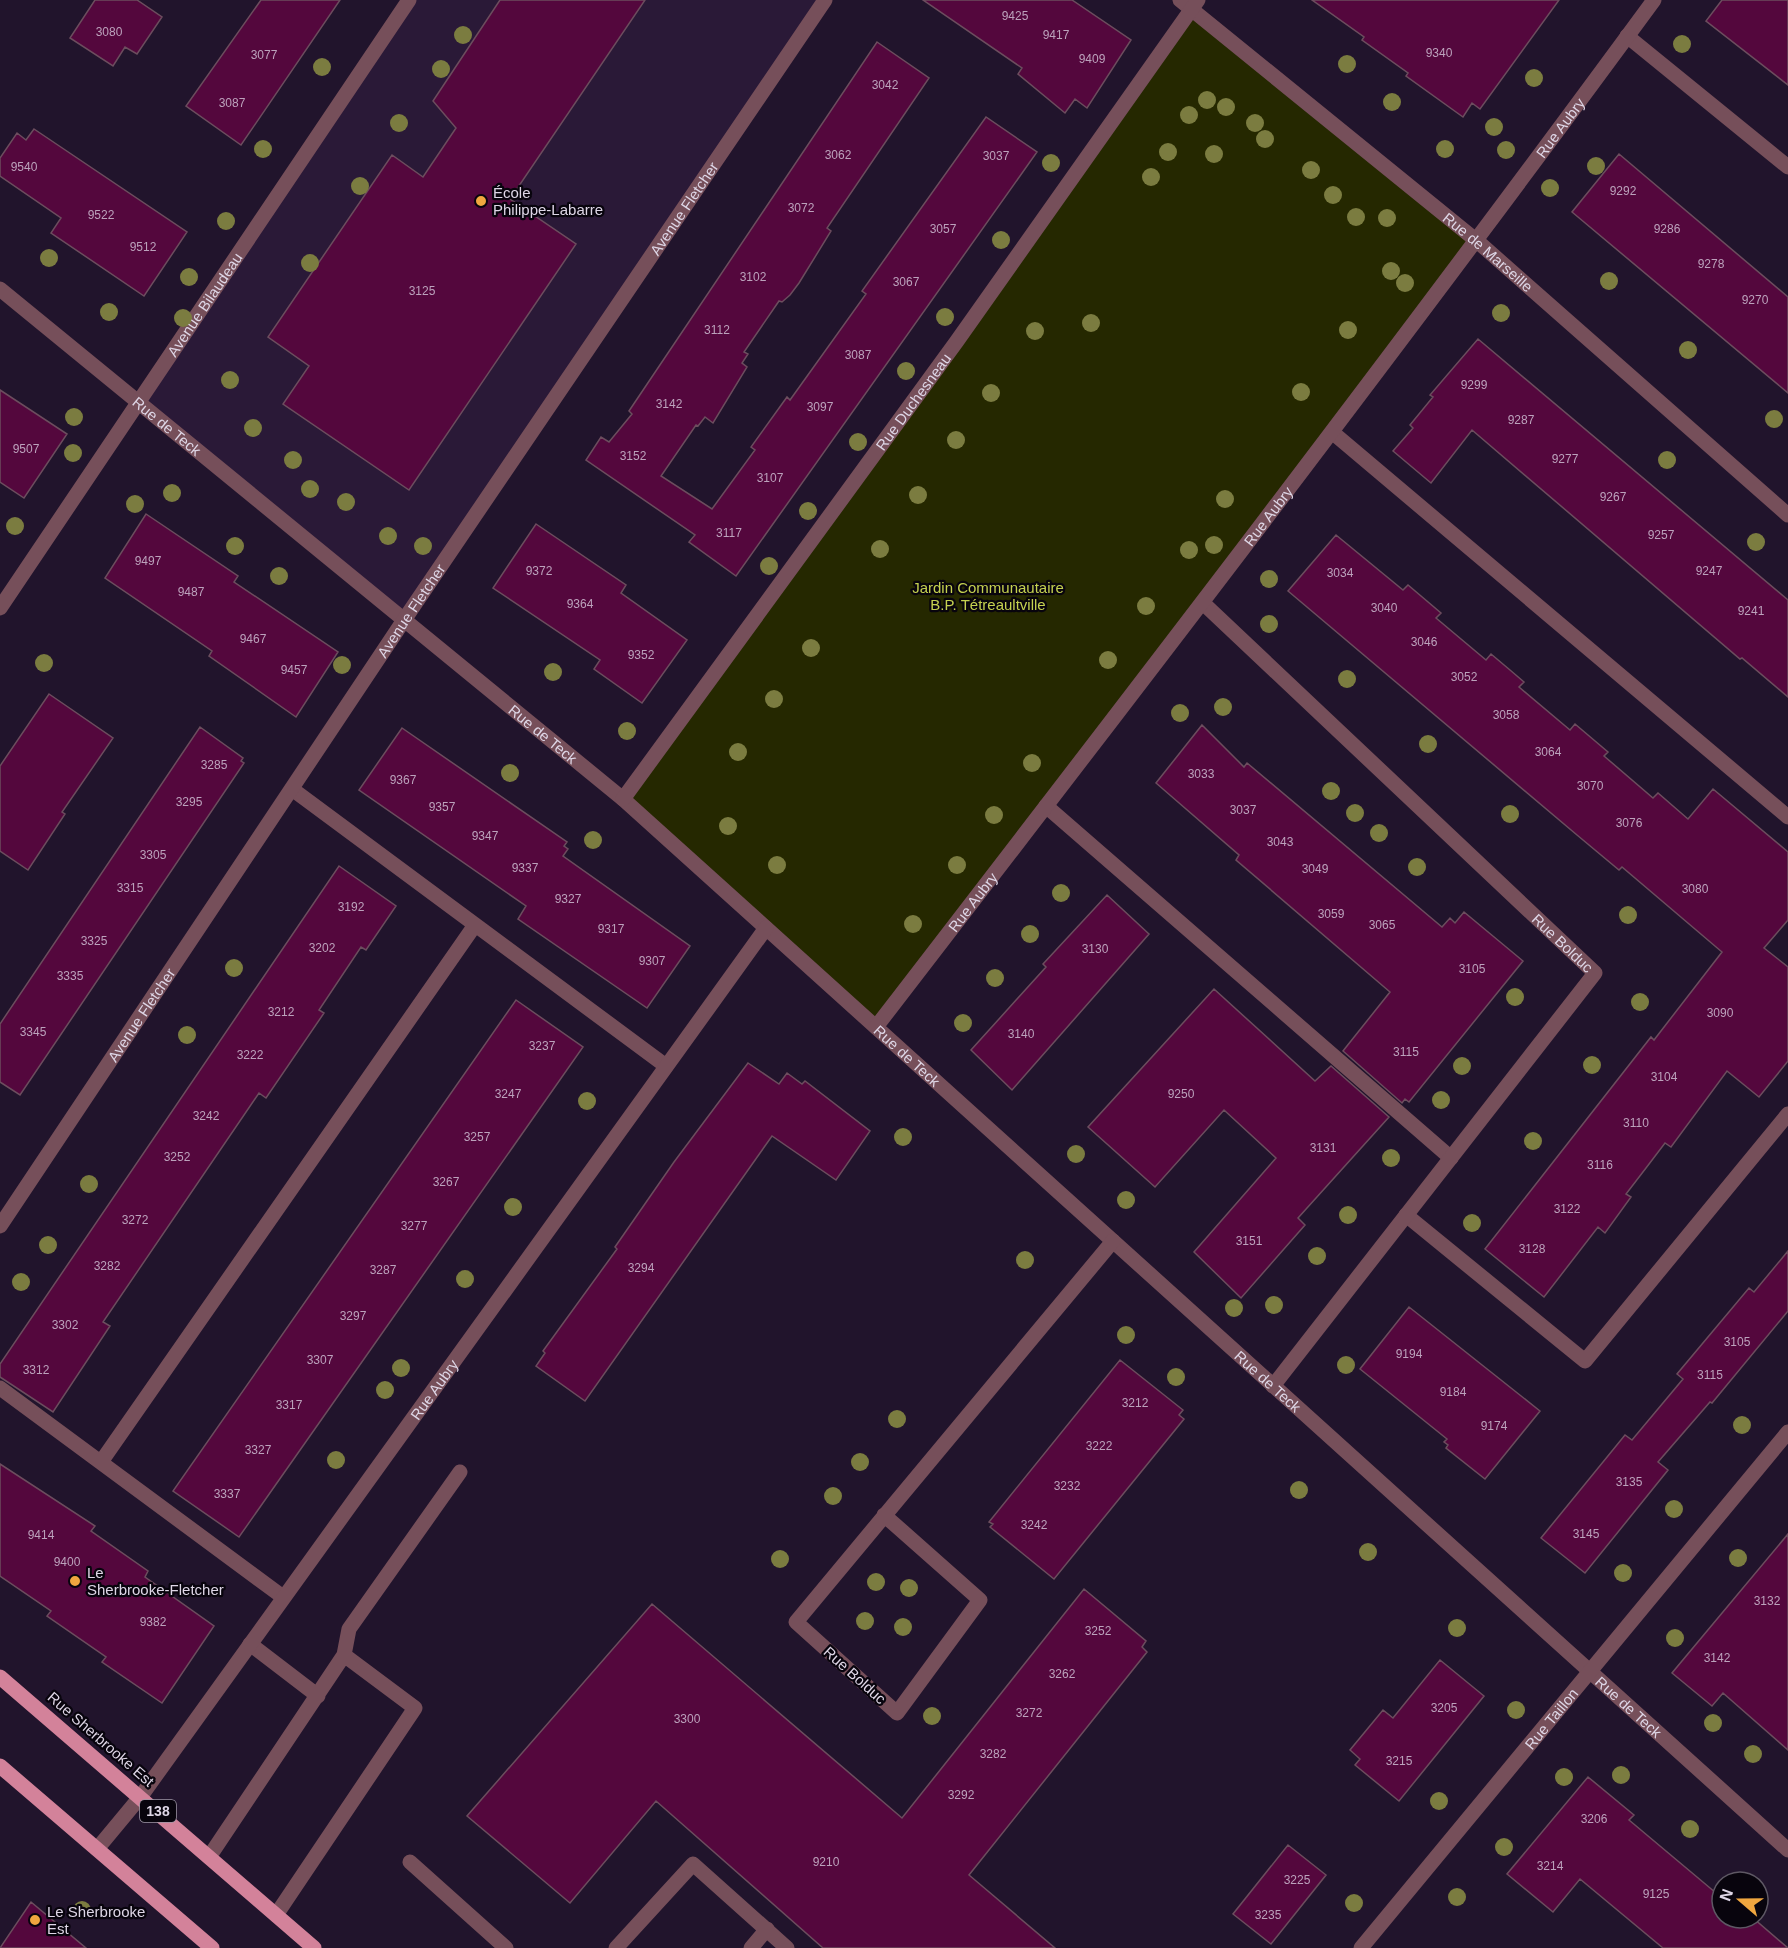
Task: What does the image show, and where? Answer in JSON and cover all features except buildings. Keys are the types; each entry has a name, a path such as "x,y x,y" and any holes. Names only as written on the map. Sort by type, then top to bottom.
{"main road":[{"name":"Rue Sherbrooke Est","path":"0,1677 141,1796 314,1948"},
{"path":"0,1766 212,1948"}],"street":[{"name":"Avenue Bilaudeau","path":"0,608 409,0"},
{"name":"Avenue Fletcher","path":"0,1226 404,620 825,0"},
{"name":"Rue Aubry","path":"876,1027 1203,603 1477,241 1654,0"},
{"name":"Rue de Marseille","path":"1190,3 1477,241 1788,515"},
{"name":"Rue Duchesneau","path":"623,799 957,341 1190,3"},
{"path":"1627,36 1788,167"},
{"name":"Rue de Teck","path":"0,289 623,799 1788,1850"},
{"path":"1332,432 1788,817"},
{"name":"Rue Bolduc","path":"1203,603 1594,973 1274,1386"},
{"path":"292,789 666,1066"},
{"path":"1046,806 1450,1158"},
{"path":"101,1462 475,925"},
{"name":"Rue Aubry","path":"98,1849 141,1796 766,928"},
{"path":"1406,1215 1585,1361 1788,1114"},
{"name":"Rue Bolduc","path":"884,1515 981,1600 897,1713 796,1622 884,1515 1113,1241"},
{"path":"0,1388 283,1597"},
{"name":"Rue Taillon","path":"1361,1948 1788,1432"},
{"path":"209,1857 344,1655 349,1629 460,1472"},
{"path":"250,1644 318,1696"},
{"path":"276,1915 415,1708 344,1655"},
{"path":"411,1862 506,1948"},
{"path":"616,1948 693,1864 787,1948"},
{"path":"751,1948 767,1929"}],"shaded area":[{"name":"École Philippe-Labarre","path":"409,0 825,0 404,620 137,402"}],"green space":[{"name":"Jardin Communautaire B.P. Tétreaultville","path":"1191,10 1477,241 876,1027 623,799"}],"place":[{"name":"École Philippe-Labarre","path":"481,201"},
{"name":"Le Sherbrooke-Fletcher","path":"75,1581"},
{"name":"Le Sherbrooke Est","path":"35,1920"}]}
